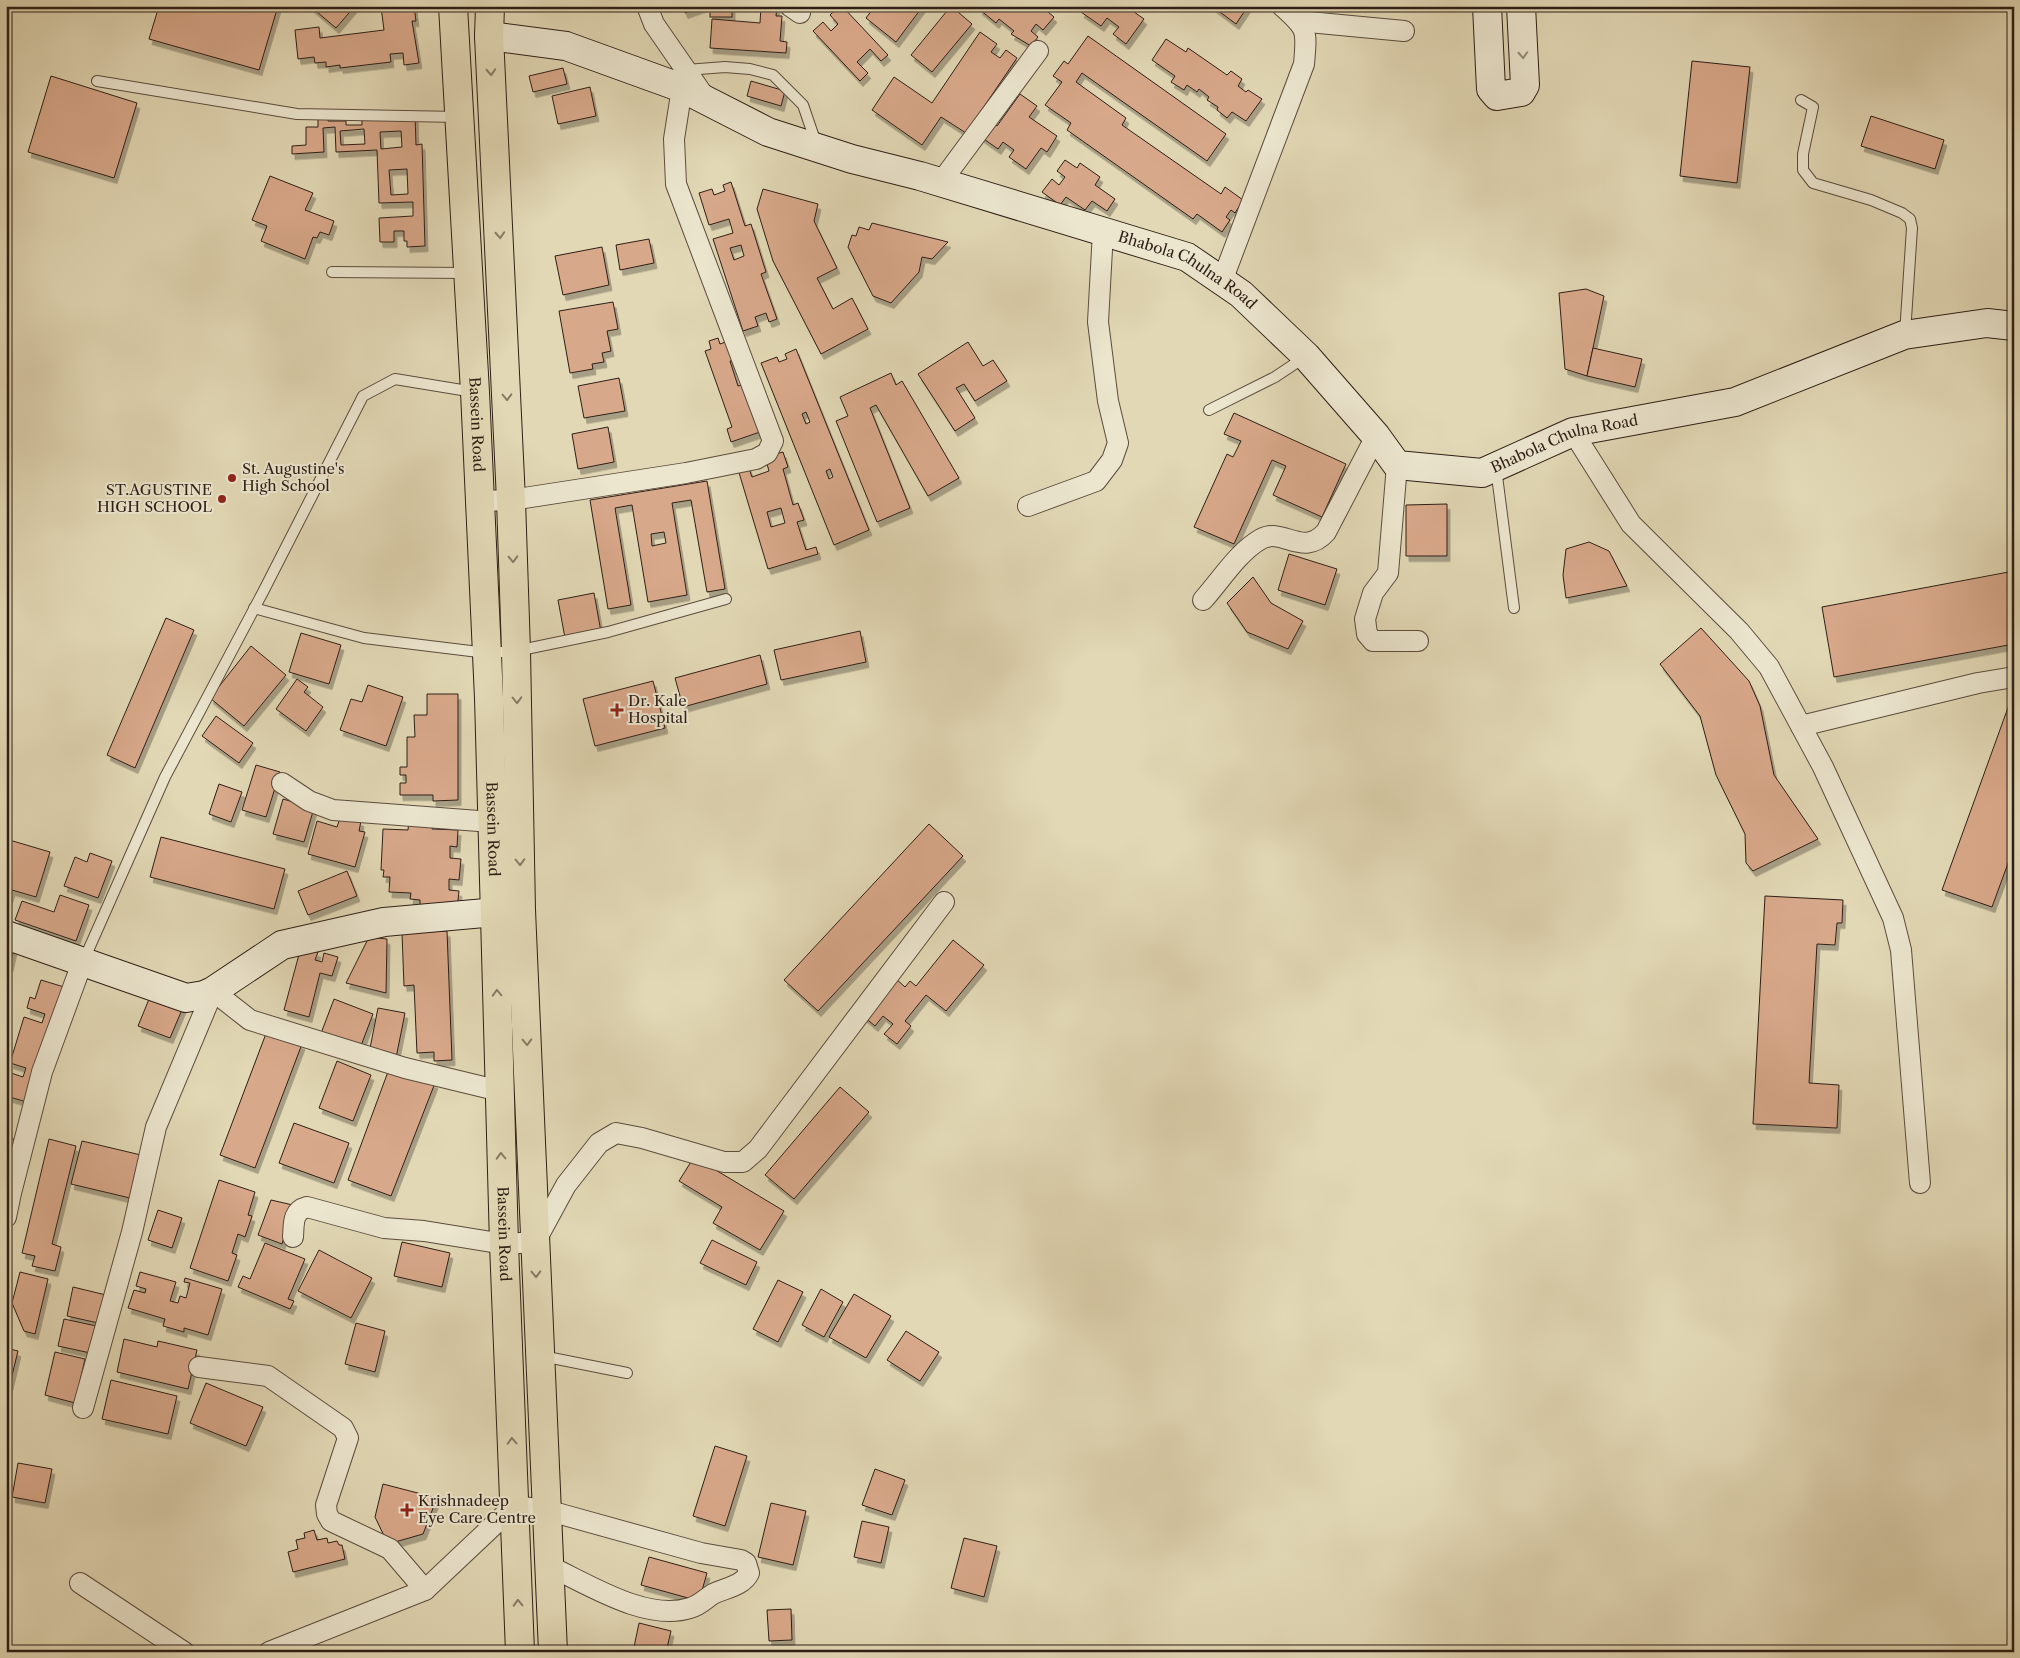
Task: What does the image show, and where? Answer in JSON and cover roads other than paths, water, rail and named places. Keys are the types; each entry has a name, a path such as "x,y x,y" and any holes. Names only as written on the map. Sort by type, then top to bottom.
{"main road":[{"name":"Bassein Road","path":"453,6 475,392 487,653 504,1244 520,1652"},
{"name":"Bassein Road","path":"490,6 489,36 511,500 521,910 553,1652"}],"street":[{"path":"480,501 511,500 686,473 756,459 768,453 773,441 676,184 674,139 684,79 654,24 647,6"},
{"path":"1222,281 1304,64 1307,36 1298,21 1282,6"},
{"path":"1487,17 1522,17 1525,85 1523,90 1516,94 1497,96 1491,89 1487,17"},
{"path":"1298,21 1404,31"},
{"name":"Bhabola Chulna Road","path":"489,36 566,46 684,79 709,103 768,132 818,146 852,159 941,182 1188,258 1241,294 1306,356 1376,436 1397,465 1482,473 1573,432 1735,402 1904,335 1987,322 2014,326"},
{"path":"941,182 1038,51"},
{"path":"1028,506 1096,481 1112,460 1118,443 1108,401 1098,322 1103,231"},
{"path":"1573,432 1631,524 1739,631 1769,667 1824,767 1893,918 1901,950 1920,1183"},
{"path":"1203,600 1245,552 1263,538 1279,537 1305,543 1314,542 1320,538 1326,532 1376,436"},
{"path":"1397,465 1388,573 1373,592 1366,626 1367,634 1373,641 1418,641"},
{"path":"1801,726 1978,682 2014,677"},
{"path":"282,783 308,801 333,810 492,822"},
{"path":"294,1237 295,1214 300,1209 307,1207 384,1228 424,1231 504,1244 535,1242 566,1185 599,1142 616,1133 642,1138 724,1162 743,1162 758,1149 944,902"},
{"path":"6,934 82,963 186,998 214,991 282,945 384,922 521,910"},
{"path":"6,1217 42,1072 82,963"},
{"path":"214,991 250,1020 404,1068 500,1090"},
{"path":"83,1408 132,1232 156,1127 214,991"},
{"path":"199,1367 268,1376 343,1428 348,1438 326,1505 327,1514 331,1521 390,1548 424,1590"},
{"path":"269,1652 424,1590 514,1506 546,1510 701,1553 741,1560 746,1563 749,1573 747,1577 738,1583 713,1594 690,1609 672,1611 636,1606 549,1566"},
{"path":"80,1583 184,1652"}],"lane":[{"path":"684,79 725,67 750,69 772,75 803,105 818,146"},
{"path":"97,81 297,114 460,117"},
{"path":"1801,100 1813,108 1803,154 1803,170 1813,183 1872,200 1902,213 1910,219 1912,228 1904,335"},
{"path":"332,272 468,273"},
{"path":"1209,410 1275,377 1306,356"},
{"path":"82,963 165,777 363,396 396,379 475,392"},
{"path":"1496,466 1514,608"},
{"path":"254,608 364,638 487,653 516,651 608,632 726,599"},
{"path":"540,1356 627,1373"}],"place":[{"name":"St. Augustine's High School","path":"232,478"},
{"name":"ST.AGUSTINE HIGH SCHOOL","path":"222,499"},
{"name":"Dr. Kale Hospital","path":"617,710"},
{"name":"Krishnadeep Eye Care Centre","path":"407,1510"}]}
